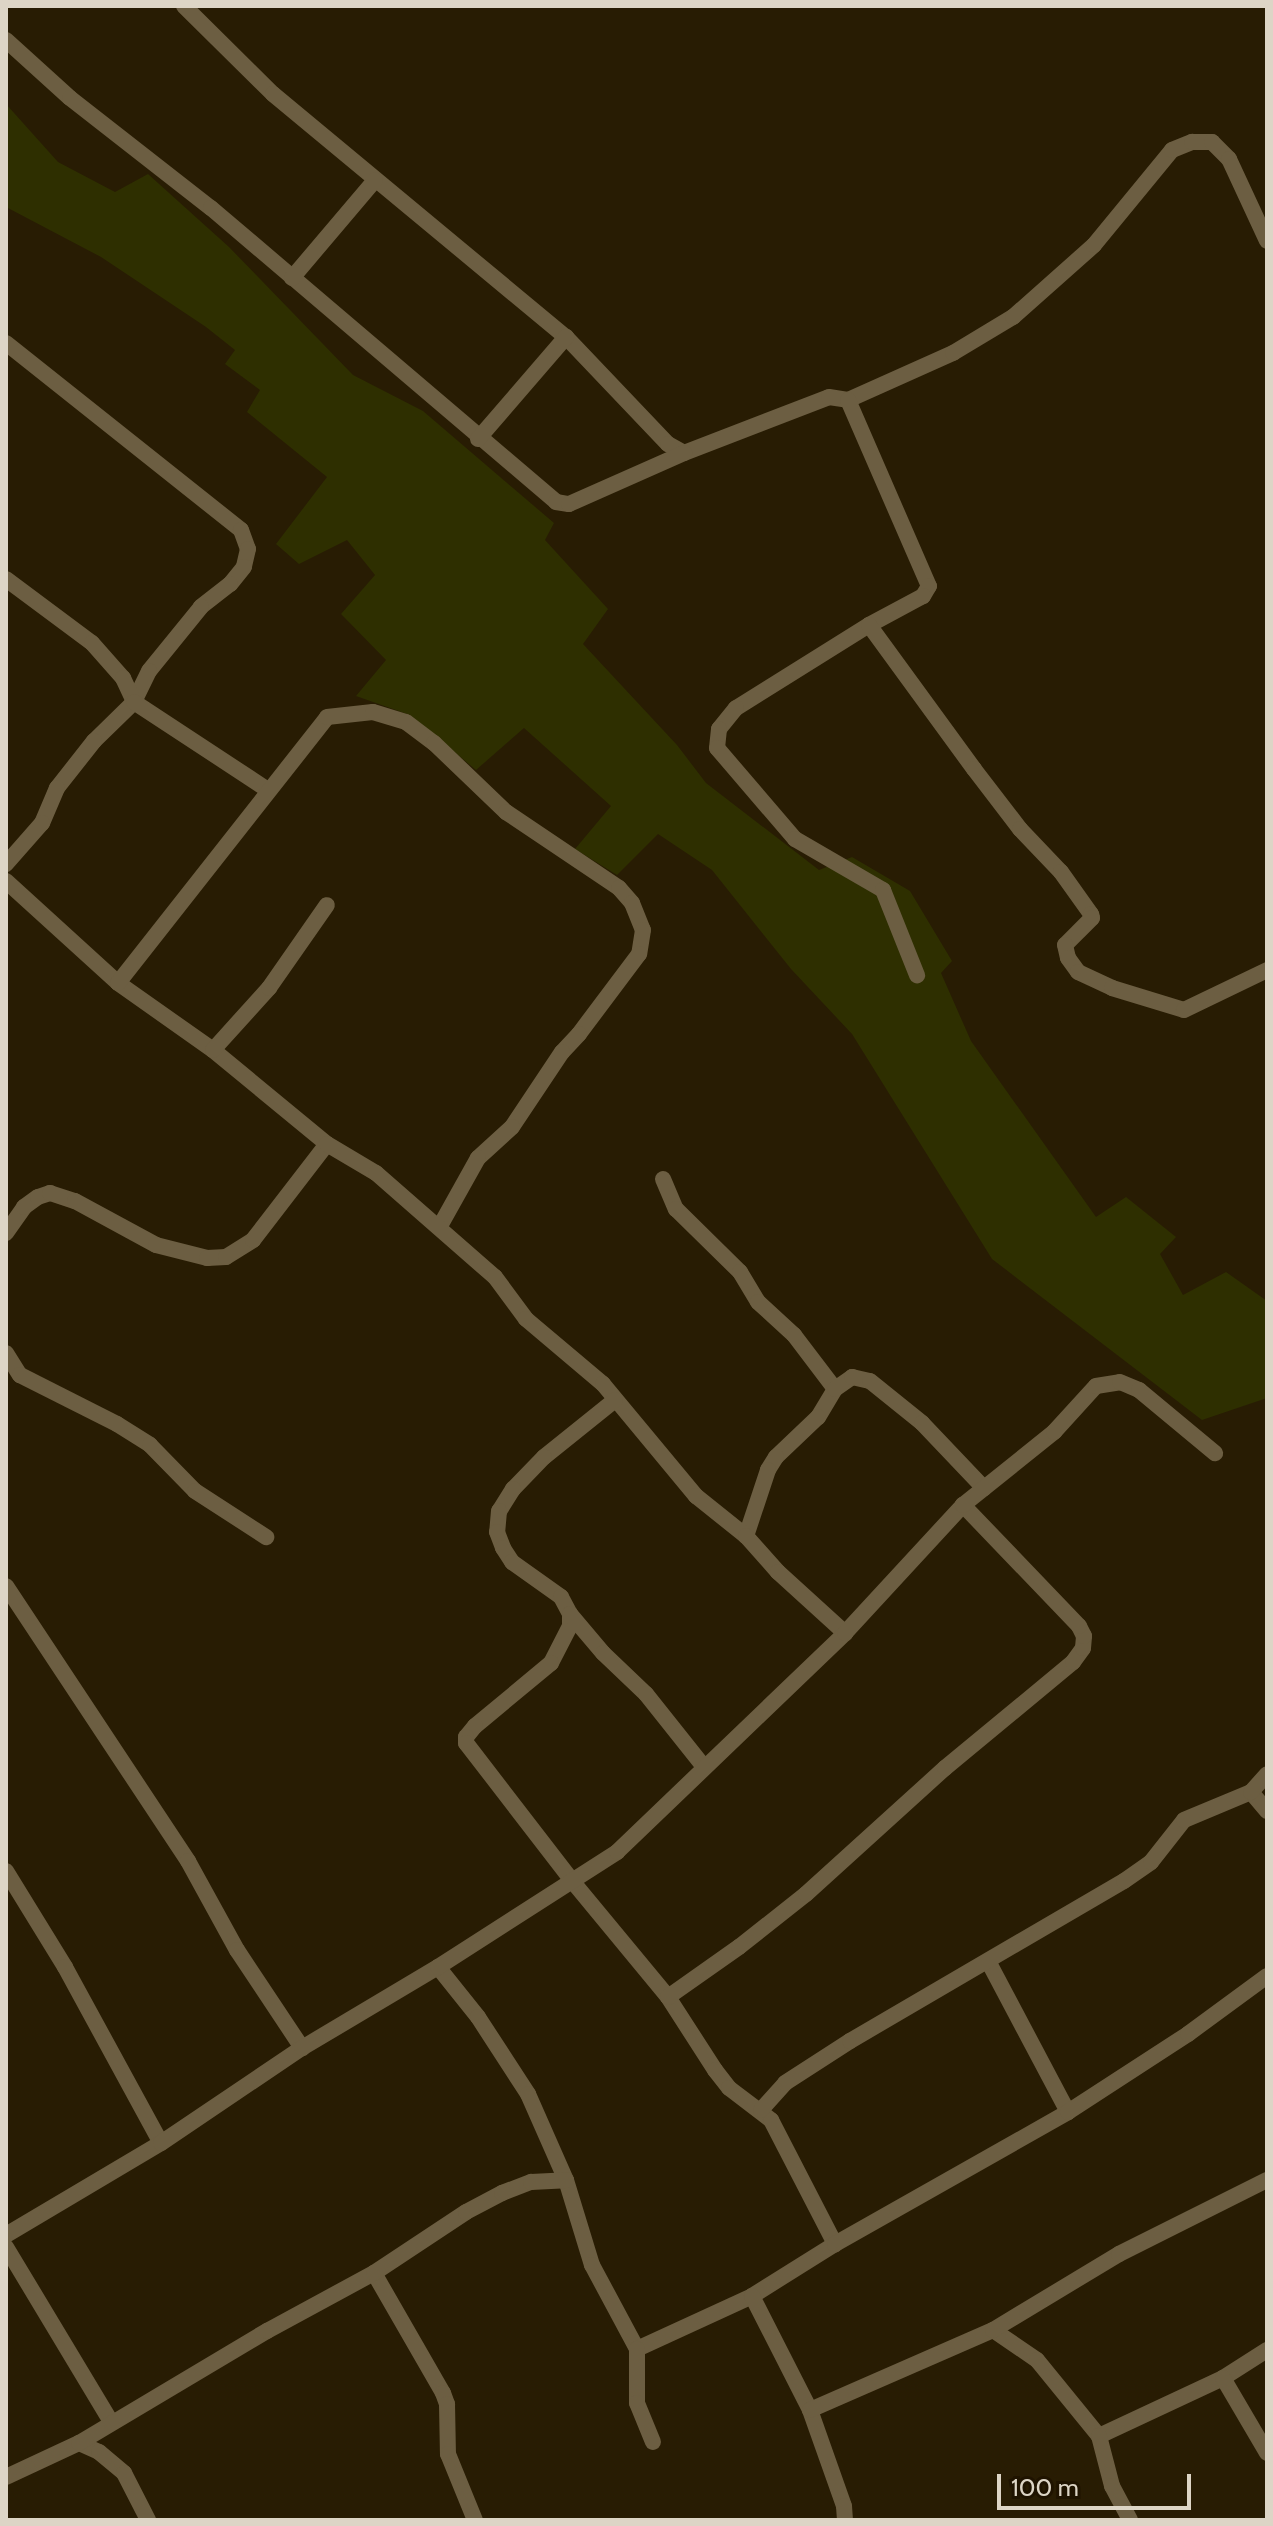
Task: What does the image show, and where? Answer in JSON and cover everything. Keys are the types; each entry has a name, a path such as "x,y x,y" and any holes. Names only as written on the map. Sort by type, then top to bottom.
{"street":[{"path":"184,6 273,94 566,337 668,444 684,453"},
{"path":"6,40 70,98 211,208 478,439 556,502 569,504 684,453 829,397 848,400 953,353 1013,317 1094,245 1172,150 1192,142 1212,142 1229,159 1267,241"},
{"path":"292,278 375,180"},
{"path":"478,439 566,337"},
{"path":"6,343 241,530 248,549 244,567 230,584 201,607 149,671 134,702 94,741 57,788 42,823 6,864"},
{"path":"848,400 929,586 923,596 869,625 736,708 719,729 717,748 795,839 883,890 917,975"},
{"path":"6,579 92,643 123,678 134,702 268,790"},
{"path":"869,625 1020,829 1061,872 1091,914 1092,918 1065,945 1068,958 1078,972 1112,988 1184,1010 1267,970"},
{"path":"118,983 327,717 373,712 406,722 434,743 506,812 619,888 632,903 643,930 639,954 562,1052 512,1127 478,1158 440,1226"},
{"path":"6,881 118,983 213,1050 327,1144 376,1173 440,1226 495,1277 526,1319 582,1364 696,1496 746,1536 778,1572 845,1633"},
{"path":"213,1050 269,988 327,905"},
{"path":"6,1233 24,1207 50,1193 75,1201 156,1245 207,1258 226,1257 253,1240 327,1144"},
{"path":"663,1179 676,1209 740,1272 758,1302 794,1335 835,1389"},
{"path":"6,1353 20,1375 150,1445 195,1491 266,1537"},
{"path":"746,1536 768,1470 776,1457 818,1417 835,1389 852,1377 870,1381 938,1438 984,1488"},
{"path":"6,2235 161,2143 302,2048 438,1967 617,1852 845,1633 963,1505 1054,1432 1087,1393 1109,1381 1139,1390 1215,1453"},
{"path":"615,1400 544,1457 513,1489 499,1511 497,1532 512,1562 561,1597 570,1614 603,1653 646,1694 704,1767"},
{"path":"668,1997 806,1894 945,1768 1073,1662 1083,1648 1084,1636 1079,1626 963,1505"},
{"path":"9,1594 188,1861 237,1950 302,2048"},
{"path":"570,1614 570,1626 551,1663 475,1726 466,1737 469,1750 668,1997 729,2088 761,2110 782,2137 835,2244"},
{"path":"761,2110 785,2083 1151,1862 1184,1820 1251,1792 1267,1774"},
{"path":"1251,1792 1267,1811"},
{"path":"6,1871 65,1967 161,2143"},
{"path":"988,1961 1068,2112"},
{"path":"438,1967 478,2017 528,2094 566,2180 592,2265 637,2349 637,2403 653,2442"},
{"path":"637,2349 752,2296 835,2244 1068,2112 1188,2034 1267,1976"},
{"path":"6,2477 79,2443 374,2273 466,2212 531,2182 566,2180"},
{"path":"810,2410 993,2330 1119,2254 1267,2180"},
{"path":"6,2247 111,2422"},
{"path":"374,2273 443,2393 447,2404 448,2454 475,2520"},
{"path":"752,2296 810,2410 844,2506 845,2520"},
{"path":"993,2330 1037,2360 1099,2436 1112,2486 1130,2520"},
{"path":"1099,2436 1223,2378 1267,2350"},
{"path":"1223,2378 1267,2453"},
{"path":"79,2443 99,2452 124,2473 148,2520"}],"shaded area":[{"path":"6,104 58,162 115,192 148,174 229,247 353,375 423,411 554,523 545,540 608,609 583,644 677,745 706,783 819,870 852,857 910,891 952,961 941,973 971,1041 1096,1217 1126,1197 1176,1237 1160,1254 1183,1295 1226,1272 1267,1301 1267,1398 1202,1420 992,1259 852,1034 791,969 712,870 658,834 617,875 575,849 611,806 524,728 476,770 410,715 356,696 386,660 341,614 375,575 347,540 299,564 276,544 327,477 247,412 260,390 225,364 235,350 101,257 6,207"}]}
